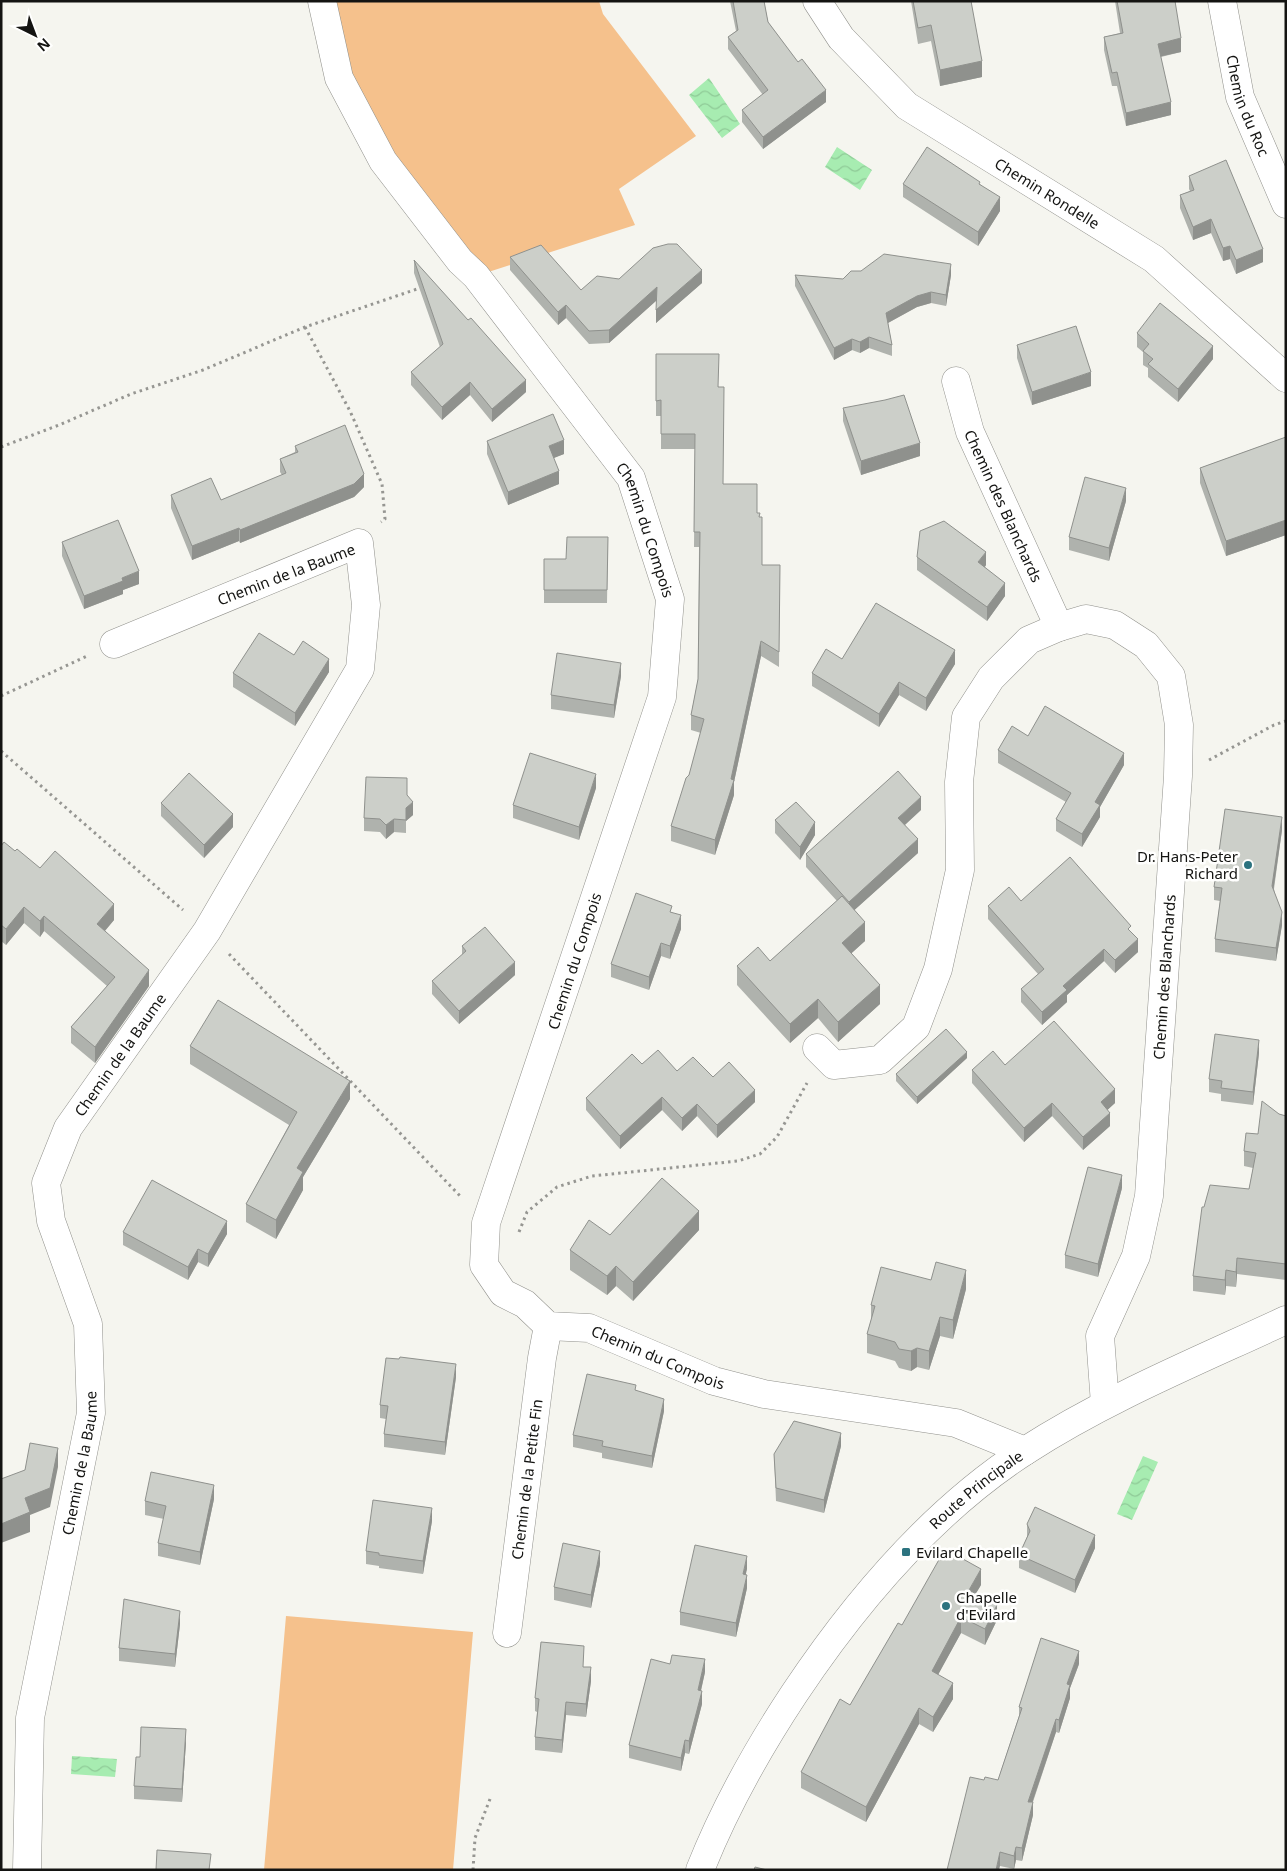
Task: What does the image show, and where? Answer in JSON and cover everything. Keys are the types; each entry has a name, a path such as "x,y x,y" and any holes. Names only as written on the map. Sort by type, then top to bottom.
{"street":[{"name":"Chemin du Compois","path":"322,1 339,78 383,161 460,261 476,276 631,478 670,599 662,697 486,1223 484,1265 503,1293 525,1304 548,1326 589,1328 714,1381 764,1394 956,1423 1024,1451"},
{"name":"Chemin Rondelle","path":"817,1 841,38 907,106 1154,259 1286,378"},
{"name":"Chemin du Roc","path":"1222,1 1240,97 1286,204"},
{"name":"Chemin des Blanchards","path":"956,381 970,432 1059,627"},
{"name":"Chemin de la Baume","path":"27,1870 30,1718 91,1413 88,1324 51,1221 46,1183 68,1128 207,931 360,669 366,605 359,543 114,644"},
{"name":"Chemin des Blanchards","path":"826,1056 880,1060 916,1027 938,969 960,870 959,782 966,717 991,678 1029,640 1059,627 1086,620 1115,625 1146,644 1171,676 1179,725 1178,776 1149,1196 1136,1256 1100,1336 1104,1404"},
{"name":"Route Principale","path":"700,1870 734,1794 768,1735 817,1659 877,1583 948,1510 1024,1451 1104,1404 1286,1320"},
{"name":"Chemin de la Petite Fin","path":"507,1633 542,1358 548,1326"}],"path":[{"path":"1,447 59,425 131,394 203,370 304,327 425,287"},
{"path":"304,327 350,411 382,484 385,519 359,543"},
{"path":"1,696 114,644"},
{"path":"1178,776 1274,725 1286,721"},
{"path":"1,751 207,931 486,1223"},
{"path":"516,1239 527,1212 557,1187 592,1176 738,1161 760,1154 777,1136 808,1081 826,1056"},
{"path":"473,1870 475,1838 490,1799"}],"shaded area":[{"path":"322,1 599,1 603,14 696,136 619,189 635,225 476,276 390,170"},
{"path":"286,1616 473,1632 453,1870 264,1870"}],"water":[{"path":"709,78 740,124 722,138 689,95"},
{"path":"837,147 872,170 860,190 825,167"},
{"path":"1143,1456 1158,1462 1132,1520 1117,1514"},
{"path":"72,1756 117,1759 115,1777 71,1774"}],"building":[{"path":"733,1 764,1 768,22 798,62 802,59 826,90 763,137 742,110 768,90 728,37 738,30"},
{"path":"913,1 971,1 982,61 940,70 931,25 918,28"},
{"path":"1117,1 1175,1 1181,38 1158,44 1171,102 1126,113 1117,72 1112,73 1104,37 1123,33"},
{"path":"927,147 1000,197 978,232 903,184"},
{"path":"1226,160 1263,249 1236,260 1230,246 1223,248 1211,219 1193,227 1180,195 1194,190 1189,176"},
{"path":"677,244 702,270 656,310 657,287 609,330 589,331 566,305 558,312 510,257 541,245 581,290 597,276 619,279 653,248"},
{"path":"884,254 951,264 946,295 931,292 917,296 886,313 892,345 869,337 860,342 852,339 834,348 795,275 843,279 851,271 861,271"},
{"path":"414,260 468,320 471,318 526,380 492,409 470,382 442,407 411,372 443,344"},
{"path":"1160,303 1213,346 1178,389 1148,364 1153,359 1143,351 1149,344 1137,333"},
{"path":"1076,326 1091,372 1032,392 1017,345"},
{"path":"656,354 719,354 718,387 724,387 723,484 757,484 757,513 760,513 759,517 762,517 762,565 780,565 779,652 761,641 731,779 734,780 715,840 671,826 686,778 689,775 704,719 691,715 698,679 700,532 694,532 695,434 661,434 661,400 656,401"},
{"path":"904,395 920,443 861,461 843,408"},
{"path":"553,414 564,440 549,446 559,471 508,492 487,441"},
{"path":"345,425 364,474 354,484 240,530 239,528 192,546 171,495 211,478 221,500 286,473 280,459 298,452 295,446"},
{"path":"1286,437 1286,520 1226,541 1200,468"},
{"path":"1085,477 1126,488 1109,548 1069,537"},
{"path":"118,520 139,571 122,578 123,581 84,596 62,542"},
{"path":"944,521 986,552 978,562 1005,583 987,607 917,557 920,531"},
{"path":"567,537 608,537 607,590 544,590 544,559 566,559"},
{"path":"876,603 955,650 926,698 899,682 879,714 812,673 826,649 842,659"},
{"path":"259,633 294,655 303,641 329,659 295,713 233,673"},
{"path":"557,653 621,663 614,705 551,695"},
{"path":"1045,706 1124,753 1095,802 1100,805 1082,834 1056,819 1071,793 998,750 1012,726 1028,736"},
{"path":"530,753 596,774 579,827 513,805"},
{"path":"898,771 921,797 898,818 918,839 849,902 806,854"},
{"path":"189,773 233,814 204,845 161,803"},
{"path":"366,777 407,778 407,795 413,802 406,808 406,820 394,819 386,825 380,819 364,818"},
{"path":"796,802 815,822 800,847 775,820"},
{"name":"Dr. Hans-Peter Richard","path":"1225,809 1282,817 1272,886 1282,912 1276,948 1215,939 1222,888 1214,887"},
{"path":"4,842 15,851 17,849 40,868 55,851 114,904 97,924 149,970 95,1047 71,1027 115,977 44,916 40,921 24,907 6,929 1,925 1,846"},
{"path":"1070,857 1131,926 1128,929 1138,939 1115,960 1104,949 1063,986 1067,990 1042,1012 1021,989 1044,969 988,906 1009,887 1021,901"},
{"path":"636,893 672,906 670,912 681,915 670,946 661,943 649,977 611,964"},
{"path":"842,896 865,922 842,943 880,985 838,1022 818,999 790,1024 737,966 758,947 770,961"},
{"path":"485,927 515,962 459,1011 432,981 466,951 462,946"},
{"path":"218,1000 350,1081 297,1168 303,1172 276,1220 246,1204 297,1112 190,1046"},
{"path":"1054,1021 1115,1089 1101,1102 1110,1113 1083,1137 1052,1103 1024,1128 972,1070 993,1051 1005,1065"},
{"path":"946,1029 967,1052 917,1097 896,1074"},
{"path":"1215,1034 1259,1040 1253,1092 1221,1088 1222,1081 1209,1079"},
{"path":"658,1050 677,1071 693,1057 713,1077 729,1062 755,1090 717,1125 697,1104 682,1118 662,1097 620,1136 586,1098 632,1054 642,1064"},
{"path":"1262,1101 1279,1114 1286,1116 1286,1264 1237,1258 1236,1272 1226,1270 1225,1280 1193,1276 1202,1207 1204,1207 1210,1185 1249,1189 1256,1153 1244,1151 1246,1133 1258,1134"},
{"path":"1088,1167 1122,1175 1098,1264 1065,1255"},
{"path":"662,1178 699,1211 633,1282 616,1266 607,1276 570,1250 589,1220 610,1235"},
{"path":"152,1180 227,1221 208,1254 198,1249 188,1267 123,1232"},
{"path":"936,1262 966,1270 953,1320 940,1317 929,1351 917,1348 911,1351 899,1349 895,1342 867,1334 875,1306 871,1305 881,1267 931,1280"},
{"path":"400,1357 456,1364 445,1442 384,1434 388,1406 380,1405 386,1358 399,1359"},
{"path":"587,1374 636,1385 635,1390 664,1399 652,1456 602,1446 603,1441 573,1435"},
{"path":"794,1421 841,1433 824,1500 776,1488 774,1454"},
{"path":"30,1443 58,1448 50,1488 25,1498 30,1512 1,1524 1,1479 25,1470"},
{"path":"151,1472 214,1485 200,1552 158,1543 166,1506 145,1501"},
{"path":"373,1500 432,1508 423,1561 379,1555 379,1553 366,1551"},
{"path":"1035,1507 1095,1535 1075,1580 1019,1555 1030,1531 1027,1524"},
{"path":"563,1543 600,1551 591,1595 554,1587"},
{"path":"695,1545 747,1556 743,1574 747,1575 736,1623 680,1612"},
{"path":"945,1549 981,1569 969,1590 997,1605 985,1629 961,1617 932,1671 953,1683 933,1717 919,1708 866,1807 801,1772 840,1699 850,1705 898,1623 902,1625"},
{"path":"124,1599 180,1611 175,1654 119,1648"},
{"path":"1041,1638 1079,1651 1067,1684 1070,1685 1059,1720 1056,1719 1028,1802 1033,1802 1022,1848 1016,1847 1014,1856 1000,1852 996,1870 947,1870 970,1777 984,1780 985,1777 998,1780 1022,1708 1019,1707"},
{"path":"541,1642 584,1646 583,1667 591,1667 586,1704 566,1702 562,1740 535,1737 539,1699 535,1698"},
{"path":"672,1655 705,1659 698,1690 702,1691 689,1741 685,1740 681,1758 629,1745 651,1659 670,1664"},
{"path":"141,1727 186,1729 182,1789 134,1786 136,1757 140,1757"},
{"path":"157,1850 211,1854 209,1870 156,1870"},
{"path":"755,1867 767,1870 754,1870"}],"place":[{"name":"Dr. Hans-Peter Richard","path":"1248,865"},
{"name":"Evilard Chapelle","path":"906,1552"},
{"name":"Chapelle d'Evilard","path":"946,1606"}]}
